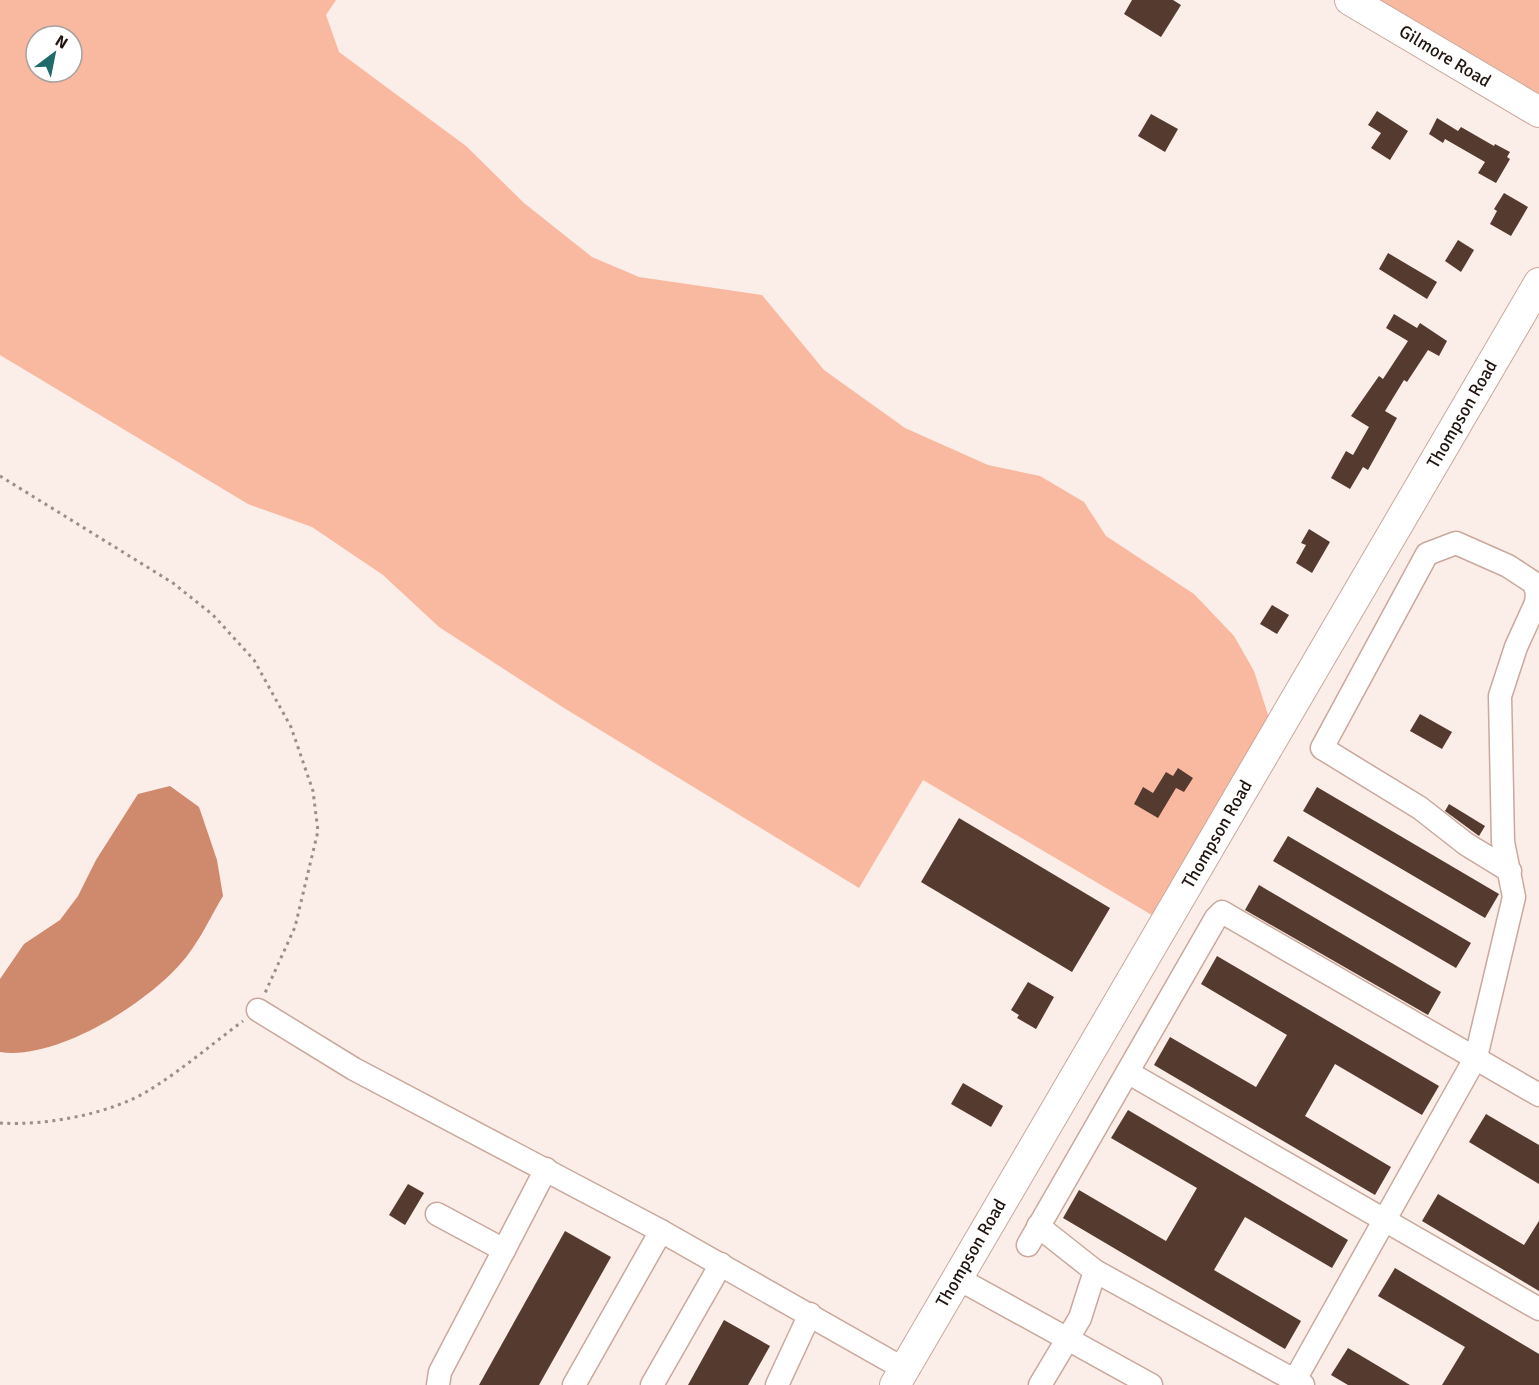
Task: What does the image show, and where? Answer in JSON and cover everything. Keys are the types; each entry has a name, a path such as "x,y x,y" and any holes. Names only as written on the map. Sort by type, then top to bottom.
{"main road":[{"name":"Gilmore Road","path":"1350,0 1539,112"},
{"name":"Thompson Road","path":"899,1377 1539,283"}],"lane":[{"path":"1510,871 1466,844 1420,808 1323,748 1427,554 1456,543 1508,566 1534,583 1537,593 1536,603 1516,646 1500,696 1503,842 1510,871 1514,897 1476,1057 1296,1383 1033,1235 1129,1073 1216,918 1222,912 1476,1057 1539,1095"},
{"path":"258,1010 354,1069 546,1169 810,1314 899,1377"},
{"path":"1129,1073 1539,1309"},
{"path":"438,1385 440,1372 546,1169"},
{"path":"437,1214 504,1250"},
{"path":"574,1385 661,1231"},
{"path":"652,1385 721,1264"},
{"path":"1040,1385 1080,1318 1095,1271"},
{"path":"957,1278 1151,1385"},
{"path":"777,1385 810,1314"}],"path":[{"path":"0,476 173,583 213,615 254,660 291,727 312,791 318,831 295,927 258,1010 149,1091 112,1106 66,1119 24,1125 0,1123"}],"shaded area":[{"path":"0,0 336,0 326,15 339,52 466,146 524,203 592,257 639,277 762,295 824,370 905,428 988,465 1040,476 1084,502 1106,536 1194,594 1234,636 1254,671 1270,721 1157,918 923,780 859,888 564,708 439,627 383,575 312,527 248,504 0,355"},
{"path":"1376,0 1539,0 1539,97"},
{"path":"170,786 199,807 217,860 223,896 197,942 172,973 152,991 103,1024 49,1047 23,1052 0,1052 0,979 24,944 60,920 78,896 96,860 138,794"}],"building":[{"path":"1132,0 1173,0 1181,5 1161,37 1124,14"},
{"path":"1377,111 1408,131 1390,160 1371,148 1381,133 1368,125"},
{"path":"1151,114 1178,129 1165,152 1138,136"},
{"path":"1437,118 1458,131 1461,127 1494,146 1495,144 1510,152 1507,157 1510,159 1496,183 1478,173 1485,162 1445,139 1443,143 1429,134"},
{"path":"1504,193 1528,207 1511,236 1490,224 1497,211 1494,209"},
{"path":"1458,240 1474,250 1461,272 1445,261"},
{"path":"1388,253 1437,282 1427,299 1379,269"},
{"path":"1394,314 1417,328 1420,323 1447,341 1439,356 1428,350 1407,382 1404,380 1385,411 1397,418 1368,470 1363,467 1350,489 1331,478 1346,451 1353,455 1369,427 1351,416 1379,376 1383,379 1408,341 1386,328"},
{"path":"1309,529 1330,542 1312,573 1296,563 1306,545 1301,543"},
{"path":"1272,605 1289,615 1277,634 1260,624"},
{"path":"1420,714 1452,732 1442,749 1410,731"},
{"path":"1178,768 1193,778 1184,792 1176,788 1158,818 1134,804 1143,787 1153,793 1166,772 1173,776"},
{"path":"1317,787 1499,894 1485,918 1303,811"},
{"path":"1449,804 1485,826 1479,836 1445,811"},
{"path":"959,818 1110,908 1072,972 921,882"},
{"path":"1288,836 1471,943 1456,968 1273,861"},
{"path":"1259,885 1441,992 1428,1015 1245,910"},
{"path":"1217,956 1439,1086 1422,1115 1335,1064 1305,1116 1391,1167 1375,1195 1154,1065 1170,1037 1256,1087 1287,1035 1201,984"},
{"path":"1028,982 1054,997 1036,1029 1017,1018 1019,1015 1011,1010"},
{"path":"963,1083 1003,1106 991,1127 951,1104"},
{"path":"1128,1110 1348,1240 1332,1268 1245,1217 1214,1270 1301,1321 1285,1349 1063,1218 1079,1190 1166,1241 1197,1188 1111,1138"},
{"path":"1486,1114 1539,1145 1539,1184 1469,1142"},
{"path":"408,1184 424,1193 405,1225 389,1215"},
{"path":"1438,1194 1524,1245 1539,1221 1539,1291 1422,1221"},
{"path":"565,1231 611,1257 539,1385 479,1385"},
{"path":"1395,1268 1539,1354 1539,1385 1442,1385 1465,1347 1378,1296"},
{"path":"724,1320 770,1346 748,1385 688,1385"},
{"path":"1348,1348 1410,1385 1348,1385 1331,1375"}]}
